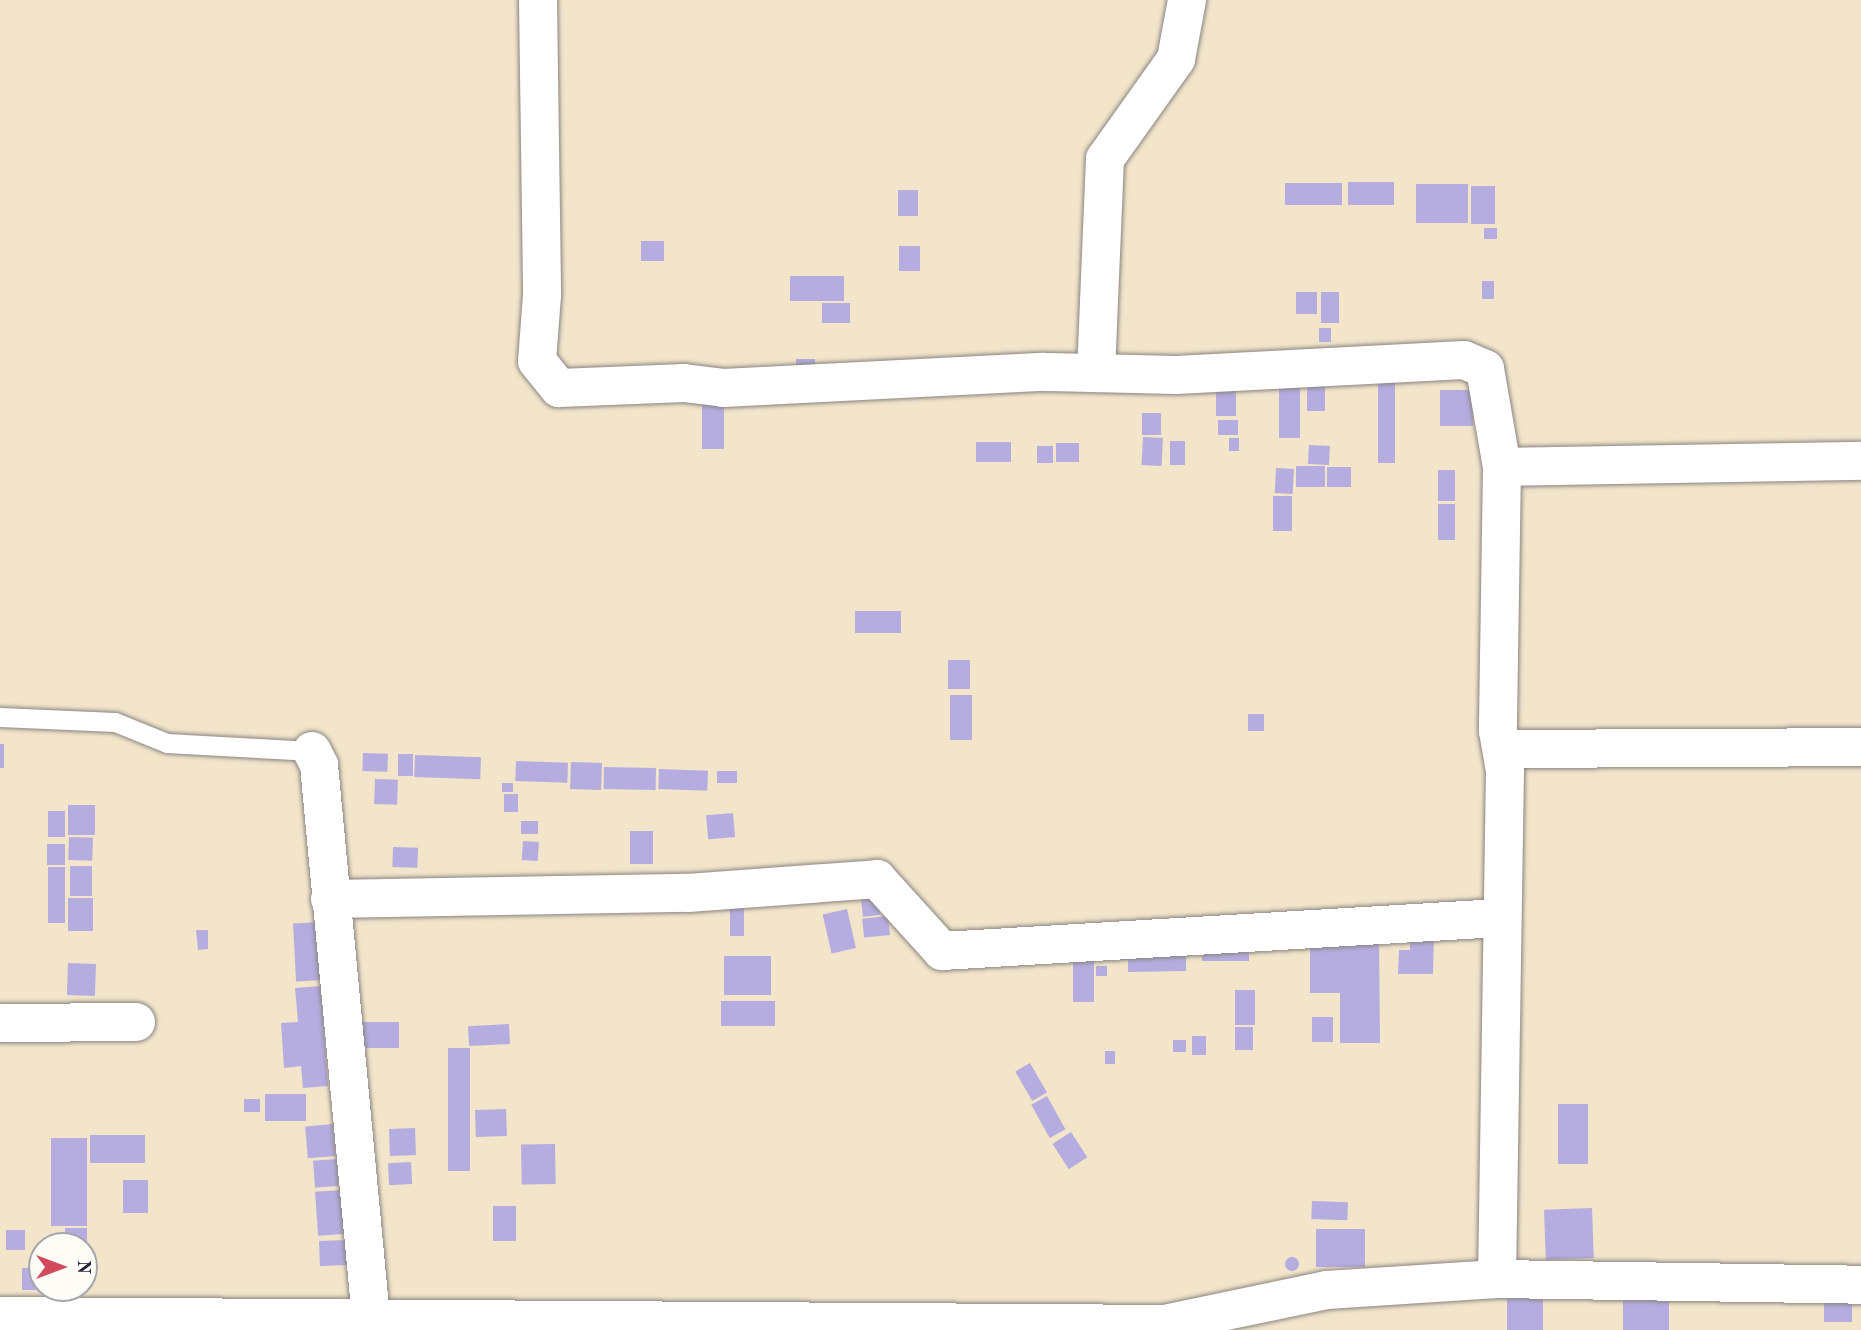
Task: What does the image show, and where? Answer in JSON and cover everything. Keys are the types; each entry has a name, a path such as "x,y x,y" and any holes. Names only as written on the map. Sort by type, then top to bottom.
{"street":[{"path":"538,0 542,295 537,361 559,388 1464,360 1485,369 1502,467 1497,1279"},
{"path":"1096,373 1105,159 1176,59 1187,0"},
{"path":"1502,467 1861,461"},
{"path":"1502,749 1861,747"},
{"path":"312,751 319,765 372,1318"},
{"path":"330,899 688,893 877,879 942,951 1499,918"},
{"path":"0,1023 136,1022"},
{"path":"0,1316 372,1318 584,1324 1164,1324 1327,1290 1497,1279 1861,1285"}],"lane":[{"path":"0,717 114,722 167,743 312,751"}],"building":[{"path":"1348,182 1394,182 1394,205 1348,205"},
{"path":"1285,183 1342,183 1342,205 1285,205"},
{"path":"1416,184 1468,184 1468,223 1416,223"},
{"path":"1471,186 1495,186 1495,224 1471,224"},
{"path":"898,190 918,190 918,216 898,216"},
{"path":"1484,228 1497,228 1497,239 1484,239"},
{"path":"641,241 664,241 664,261 641,261"},
{"path":"899,246 920,246 920,271 899,271"},
{"path":"790,276 844,276 844,301 790,301"},
{"path":"1482,281 1494,281 1494,299 1482,299"},
{"path":"1296,292 1317,292 1317,314 1296,314"},
{"path":"1321,292 1339,292 1339,323 1321,323"},
{"path":"822,303 850,303 850,323 822,323"},
{"path":"1319,328 1331,328 1331,342 1319,342"},
{"path":"796,359 815,359 815,370 796,370"},
{"path":"1378,383 1395,383 1395,463 1378,463"},
{"path":"1307,386 1325,386 1325,411 1307,411"},
{"path":"1279,387 1300,387 1300,438 1279,438"},
{"path":"1216,388 1236,388 1236,416 1216,416"},
{"path":"1440,390 1473,390 1473,426 1440,426"},
{"path":"702,397 724,397 724,449 702,449"},
{"path":"1142,413 1161,413 1161,435 1142,435"},
{"path":"1218,420 1238,420 1238,435 1218,435"},
{"path":"1143,437 1163,438 1162,466 1142,465"},
{"path":"1229,438 1239,438 1239,451 1229,451"},
{"path":"1170,441 1185,441 1185,465 1170,465"},
{"path":"976,442 1011,442 1011,462 976,462"},
{"path":"1056,443 1079,443 1079,462 1056,462"},
{"path":"1309,445 1330,446 1329,465 1308,464"},
{"path":"1037,446 1053,446 1053,463 1037,463"},
{"path":"1296,466 1325,466 1325,487 1296,487"},
{"path":"1327,467 1351,467 1351,487 1327,487"},
{"path":"1276,468 1294,469 1293,494 1275,493"},
{"path":"1438,470 1455,470 1455,501 1438,501"},
{"path":"1273,496 1292,496 1292,531 1273,531"},
{"path":"1438,504 1455,504 1455,540 1438,540"},
{"path":"855,611 901,611 901,633 855,633"},
{"path":"948,660 970,660 970,689 948,689"},
{"path":"950,695 972,695 972,740 950,740"},
{"path":"1248,714 1264,714 1264,731 1248,731"},
{"path":"0,744 4,744 4,768 0,768"},
{"path":"363,753 388,754 387,772 362,771"},
{"path":"398,754 413,754 413,776 398,776"},
{"path":"415,755 481,757 480,779 414,777"},
{"path":"516,761 568,763 567,783 515,781"},
{"path":"571,762 602,763 601,790 570,789"},
{"path":"604,767 656,768 656,790 604,789"},
{"path":"659,769 708,771 707,791 658,789"},
{"path":"717,771 737,771 737,783 717,783"},
{"path":"375,779 398,780 397,805 374,804"},
{"path":"502,783 513,783 513,792 502,792"},
{"path":"504,794 518,794 518,812 504,812"},
{"path":"68,805 95,805 95,835 68,835"},
{"path":"48,811 65,811 65,837 48,837"},
{"path":"733,813 735,837 708,839 706,815"},
{"path":"521,821 538,821 538,834 521,834"},
{"path":"630,831 653,831 653,864 630,864"},
{"path":"69,837 93,838 92,861 68,860"},
{"path":"523,841 539,842 538,861 522,860"},
{"path":"47,844 65,844 65,865 47,865"},
{"path":"393,847 418,848 417,868 392,867"},
{"path":"70,866 92,866 92,896 70,896"},
{"path":"48,867 65,867 65,923 48,923"},
{"path":"878,897 880,915 863,917 861,899"},
{"path":"68,898 93,898 93,931 68,931"},
{"path":"730,907 744,907 744,936 730,936"},
{"path":"847,909 856,948 832,954 823,915"},
{"path":"888,916 890,935 864,938 862,919"},
{"path":"321,922 324,980 296,981 293,923"},
{"path":"196,930 208,930 208,949 198,950"},
{"path":"1410,934 1434,934 1433,974 1398,974 1399,950 1410,950"},
{"path":"1310,936 1379,936 1380,1043 1340,1043 1340,993 1310,993"},
{"path":"1202,942 1249,942 1249,961 1202,961"},
{"path":"1186,946 1186,971 1128,972 1128,960 1118,960 1117,947"},
{"path":"1073,950 1094,950 1094,1002 1073,1002"},
{"path":"724,956 771,956 771,995 724,995"},
{"path":"68,963 96,964 95,996 67,995"},
{"path":"1096,966 1107,966 1107,976 1096,976"},
{"path":"321,986 328,1086 303,1088 301,1066 284,1068 281,1023 298,1022 295,988"},
{"path":"1235,990 1255,990 1255,1025 1235,1025"},
{"path":"721,1001 775,1001 775,1026 721,1026"},
{"path":"1312,1017 1333,1017 1333,1042 1312,1042"},
{"path":"352,1022 399,1022 399,1048 352,1048"},
{"path":"509,1024 510,1044 469,1046 468,1026"},
{"path":"1235,1027 1253,1027 1253,1050 1235,1050"},
{"path":"1192,1036 1206,1036 1206,1055 1192,1055"},
{"path":"1173,1040 1186,1040 1186,1052 1173,1052"},
{"path":"448,1048 470,1048 470,1171 448,1171"},
{"path":"1105,1051 1115,1051 1115,1064 1105,1064"},
{"path":"1030,1063 1047,1092 1032,1101 1015,1072"},
{"path":"265,1094 306,1094 306,1121 265,1121"},
{"path":"1047,1096 1065,1129 1050,1138 1031,1105"},
{"path":"244,1099 260,1099 260,1112 244,1112"},
{"path":"1558,1104 1588,1104 1588,1164 1558,1164"},
{"path":"506,1109 507,1136 476,1137 475,1110"},
{"path":"333,1124 336,1156 308,1158 305,1126"},
{"path":"415,1128 416,1155 390,1156 389,1129"},
{"path":"1071,1132 1087,1157 1069,1169 1053,1144"},
{"path":"90,1135 145,1135 145,1163 90,1163"},
{"path":"51,1138 87,1138 87,1226 51,1226"},
{"path":"555,1144 556,1184 522,1185 521,1145"},
{"path":"337,1159 339,1186 315,1188 313,1161"},
{"path":"411,1162 412,1184 389,1185 388,1163"},
{"path":"123,1180 148,1180 148,1213 123,1213"},
{"path":"341,1190 344,1234 318,1236 315,1192"},
{"path":"1312,1201 1348,1202 1347,1220 1311,1219"},
{"path":"493,1206 516,1206 516,1241 493,1241"},
{"path":"1592,1208 1594,1258 1546,1260 1544,1210"},
{"path":"65,1228 87,1228 87,1232 65,1232"},
{"path":"1316,1229 1365,1229 1365,1267 1316,1267"},
{"path":"6,1230 25,1230 25,1250 6,1250"},
{"path":"347,1240 348,1265 320,1266 319,1241"},
{"path":"1289,1257 1295,1257 1299,1264 1295,1271 1289,1271 1285,1267 1285,1261"},
{"path":"22,1268 28,1268 28,1290 22,1290"},
{"path":"1623,1292 1669,1292 1669,1330 1623,1330"},
{"path":"1507,1293 1543,1293 1543,1330 1507,1330"},
{"path":"1824,1300 1852,1300 1852,1322 1824,1322"}]}
